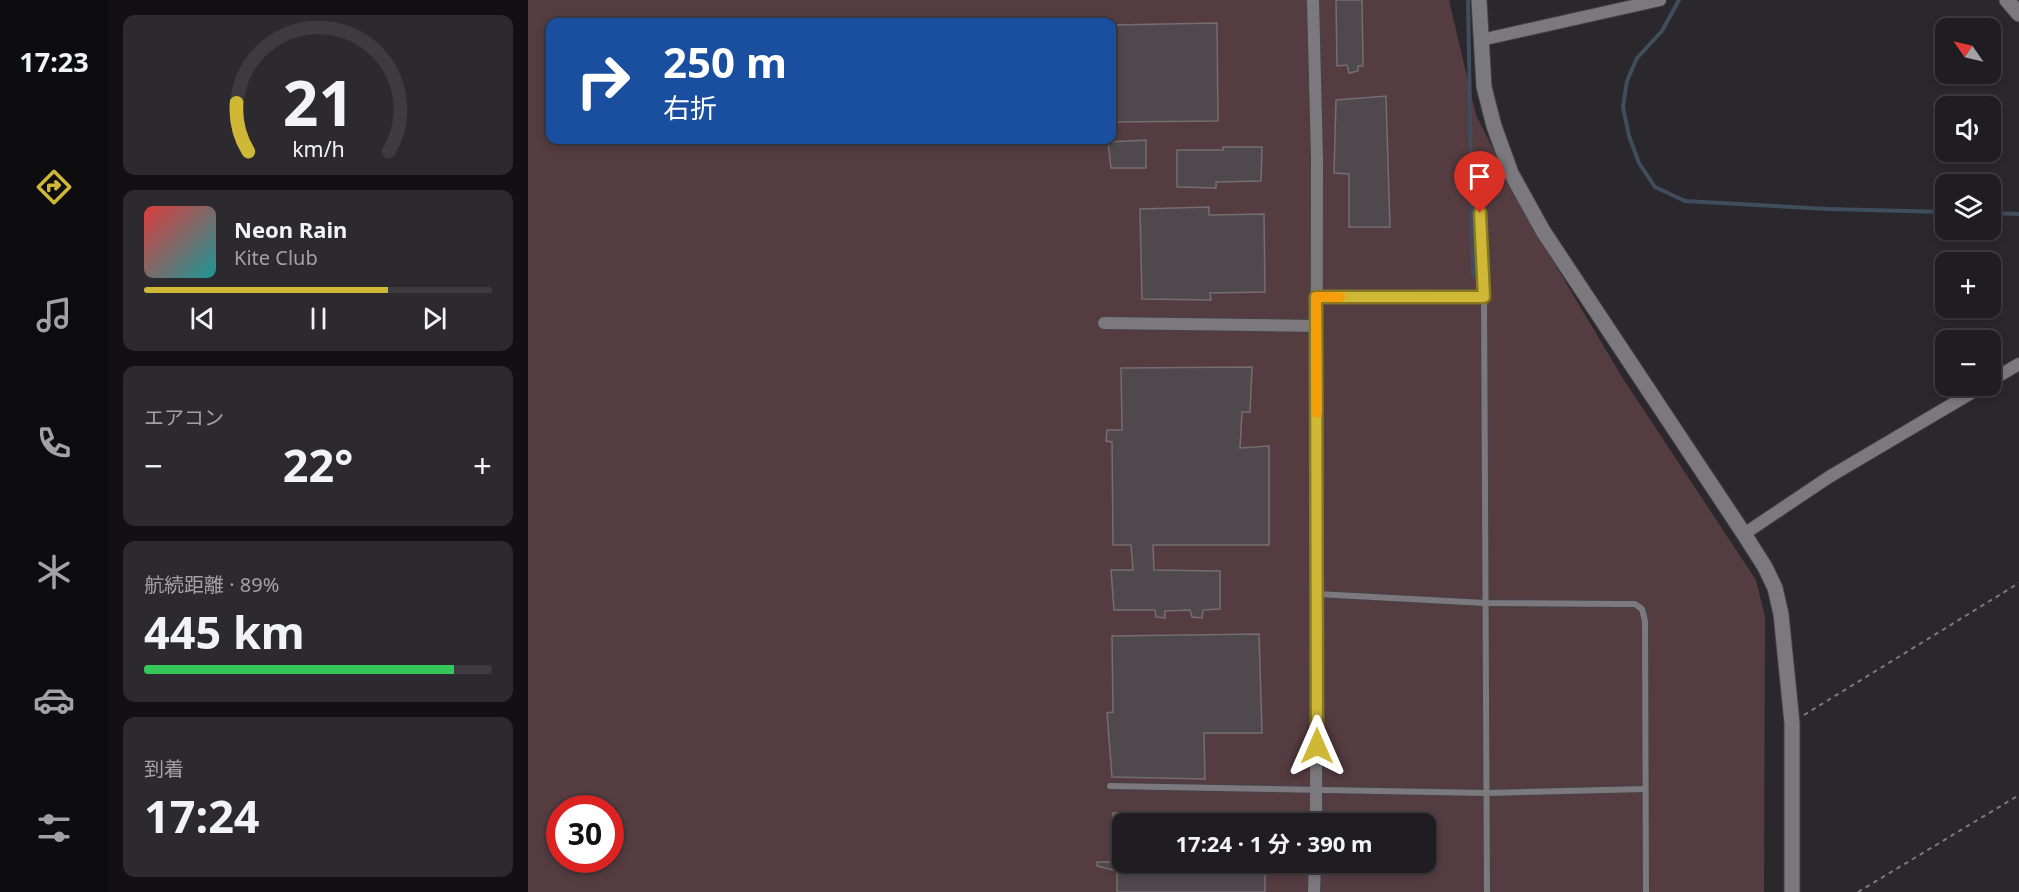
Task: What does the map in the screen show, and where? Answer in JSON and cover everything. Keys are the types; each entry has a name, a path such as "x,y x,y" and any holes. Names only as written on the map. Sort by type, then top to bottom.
{"street":[{"path":"1313,0 1317,158 1316,813"},
{"path":"1479,0 1484,87 1494,126 1511,173 1543,231 1765,567 1777,597 1781,614 1792,723 1792,892"},
{"path":"1481,40 1660,0"},
{"path":"2007,0 2019,14"},
{"path":"1316,297 1484,297"},
{"path":"1104,323 1317,326"},
{"path":"2001,375 2019,364"},
{"path":"1744,534 1830,477 1966,396"},
{"path":"1314,892 1315,873"}],"lane":[{"path":"1479,192 1484,297 1487,892"},
{"path":"1317,594 1485,603 1621,603 1635,604 1642,609 1645,621 1646,892"},
{"path":"1110,786 1486,793 1645,789"}],"path":[{"path":"1792,723 2019,583"},
{"path":"1858,892 2019,795"}],"shaded area":[{"path":"528,0 1449,0 1476,115 1531,224 1622,377 1756,580 1765,617 1764,892 528,892"}],"building":[{"path":"1336,0 1362,0 1363,66 1358,66 1358,71 1349,73 1347,65 1337,66"},
{"path":"1217,23 1218,121 1116,122 1116,25"},
{"path":"1386,96 1390,227 1349,227 1349,174 1334,173 1336,100"},
{"path":"1146,140 1146,168 1111,168 1108,144 1116,144 1116,142"},
{"path":"1223,147 1262,147 1261,181 1216,182 1216,188 1177,187 1177,150 1223,150"},
{"path":"1209,207 1209,215 1264,214 1265,292 1210,293 1211,300 1142,299 1140,209"},
{"path":"1252,367 1250,412 1242,412 1240,448 1269,446 1269,545 1153,545 1154,570 1220,571 1220,609 1203,610 1202,618 1192,617 1190,610 1165,611 1165,618 1156,617 1155,610 1114,610 1111,570 1133,570 1131,545 1113,545 1112,442 1106,441 1107,430 1122,430 1121,368"},
{"path":"1259,634 1262,733 1204,733 1205,779 1112,777 1107,713 1113,712 1112,636"},
{"path":"1097,862 1112,862 1112,870 1097,866"},
{"path":"1117,873 1265,873 1265,892 1117,892"}],"waterway":[{"path":"1468,0 1473,276"},
{"path":"1679,0 1662,31 1637,58 1627,81 1623,107 1629,136 1639,163 1655,187 1685,201 1828,209 1935,212"},
{"path":"2001,213 2019,214"}],"slow traffic":[{"path":"1317,413 1316,297 1340,297"}],"route":[{"path":"1317,746 1316,297 1484,297 1480,213"}]}
